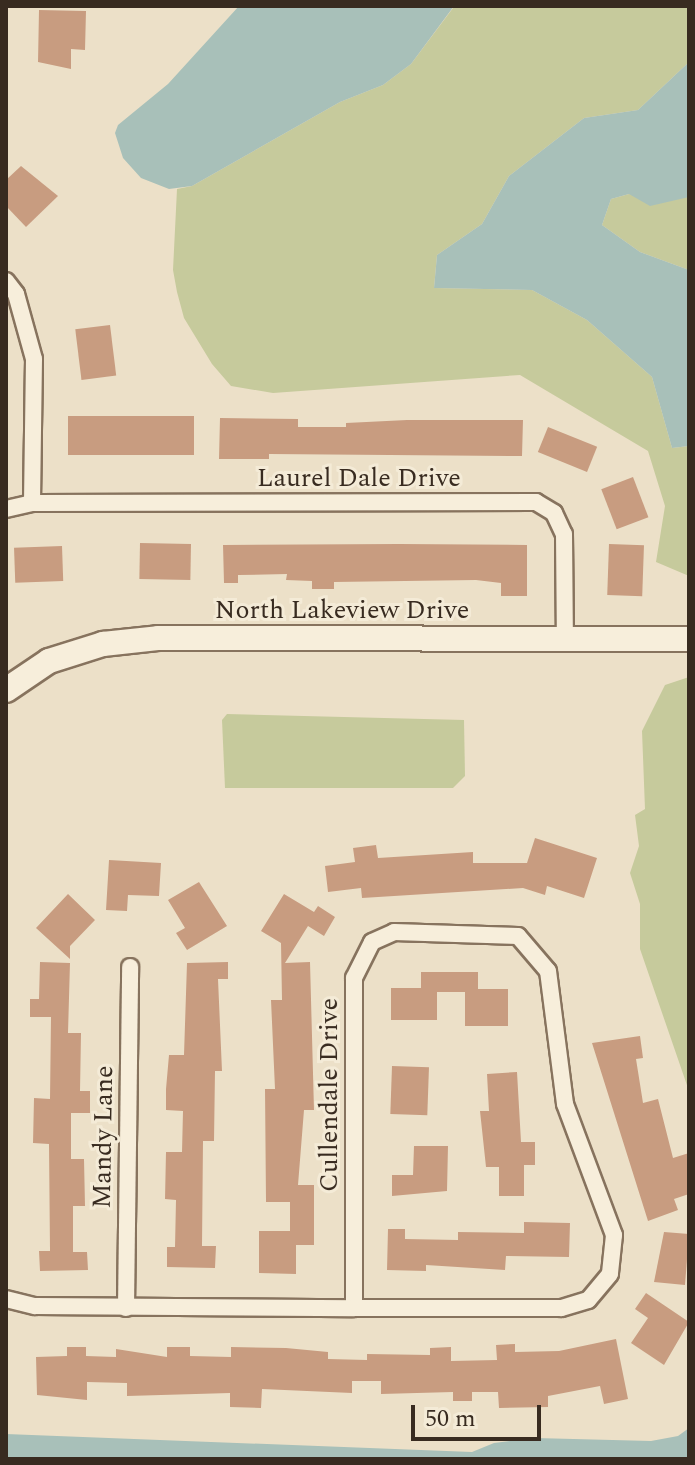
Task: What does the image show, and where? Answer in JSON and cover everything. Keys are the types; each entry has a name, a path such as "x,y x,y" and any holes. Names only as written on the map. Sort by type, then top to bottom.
{"street":[{"path":"6,281 16,294 34,359 32,503"},
{"name":"Laurel Dale Drive","path":"6,509 32,503 536,502 554,513 564,534 565,640"},
{"name":"North Lakeview Drive","path":"6,690 49,661 103,644 158,638 689,639"},
{"name":"Cullendale Drive","path":"6,1299 35,1306 126,1308 354,1308 561,1308 588,1300 610,1274 614,1235 565,1104 548,971 518,936 394,932 372,942 354,978 354,1308"},
{"name":"Mandy Lane","path":"126,1308 130,967"}],"green space":[{"path":"689,6 689,62 638,110 584,118 509,176 482,224 437,255 434,288 532,290 587,320 652,377 672,448 689,446 689,576 656,562 665,506 648,451 520,375 273,393 231,386 212,364 184,318 177,292 173,270 177,189 192,186 340,102 383,85 411,64 453,8"},
{"path":"629,194 689,197 689,270 640,252 602,225 611,199"},
{"path":"689,677 689,1091 640,949 640,904 630,873 639,846 635,815 645,809 642,731 665,685"},
{"path":"227,714 464,720 465,776 453,788 225,788 222,720"}],"water":[{"path":"239,6 454,6 411,64 383,85 340,102 192,186 169,189 141,178 123,158 115,133 118,125 168,84"},
{"path":"689,62 689,197 650,206 629,194 611,199 602,225 640,252 689,270 689,446 672,448 652,377 587,320 532,290 434,288 437,255 482,224 509,176 584,118 638,110"},
{"path":"689,1428 689,1459 6,1459 6,1434 472,1452 494,1443 535,1438 651,1441 678,1436"}],"building":[{"path":"39,10 86,11 85,50 71,49 71,69 38,62"},
{"path":"21,166 58,196 26,227 6,206 6,180"},
{"path":"110,325 116,376 81,380 75,329"},
{"path":"68,416 194,416 194,455 68,455"},
{"path":"220,418 298,419 298,427 346,427 346,423 407,420 523,420 522,456 269,454 269,459 219,459"},
{"path":"548,427 597,447 587,472 538,452"},
{"path":"633,477 648,517 617,529 601,489"},
{"path":"140,543 191,544 190,580 139,579"},
{"path":"609,544 644,545 642,596 607,595"},
{"path":"223,545 527,545 527,596 501,596 501,583 476,580 334,582 334,589 312,589 312,581 286,580 287,574 238,575 238,583 224,583"},
{"path":"62,546 63,581 15,583 14,548"},
{"path":"535,838 597,858 584,898 547,886 545,895 523,888 362,898 361,888 328,892 325,866 355,862 353,848 376,845 378,858 473,852 473,863 527,863"},
{"path":"109,860 161,863 159,896 128,895 127,911 106,910"},
{"path":"199,882 227,926 187,950 176,933 185,928 168,900"},
{"path":"68,894 95,920 70,946 70,959 36,928"},
{"path":"284,894 314,912 318,906 335,917 324,936 308,926 285,963 310,962 314,1110 304,1110 298,1185 314,1185 314,1245 296,1245 296,1274 259,1273 259,1231 290,1231 290,1202 266,1202 265,1089 275,1089 271,1000 282,1000 281,943 261,931"},
{"path":"40,962 70,963 68,1033 81,1033 80,1091 90,1091 90,1113 71,1113 71,1159 84,1159 85,1206 73,1206 73,1252 87,1252 88,1270 40,1271 39,1251 50,1251 49,1144 33,1143 34,1098 50,1099 51,1017 30,1017 30,999 39,999"},
{"path":"228,962 228,979 218,979 222,1071 215,1071 214,1141 203,1141 202,1246 216,1246 215,1268 167,1267 167,1247 175,1247 176,1200 165,1199 166,1152 182,1152 183,1111 166,1110 166,1089 169,1055 184,1055 187,963"},
{"path":"421,972 478,972 478,989 508,989 508,1026 465,1026 465,992 437,992 437,1020 391,1020 391,988 421,988"},
{"path":"640,1036 643,1058 636,1059 643,1103 658,1099 673,1158 689,1153 689,1194 674,1199 678,1210 648,1221 592,1043"},
{"path":"392,1066 429,1067 427,1115 390,1114"},
{"path":"517,1072 521,1142 535,1142 535,1165 524,1165 524,1196 499,1196 499,1167 486,1167 480,1111 489,1111 487,1074"},
{"path":"414,1146 448,1146 447,1191 392,1196 392,1175 413,1175"},
{"path":"524,1222 570,1223 569,1257 506,1256 505,1270 426,1265 426,1271 387,1270 388,1229 405,1229 405,1239 458,1240 458,1232 524,1233"},
{"path":"664,1232 689,1234 685,1285 654,1282"},
{"path":"646,1293 689,1322 664,1365 631,1343 648,1318 635,1309"},
{"path":"616,1339 628,1399 604,1404 600,1386 548,1396 548,1407 499,1408 498,1392 472,1392 472,1401 453,1401 453,1392 381,1394 381,1381 352,1381 352,1393 262,1389 261,1408 230,1407 230,1393 127,1396 127,1383 87,1382 87,1400 37,1395 36,1357 67,1356 67,1347 86,1347 86,1356 116,1357 116,1349 167,1357 167,1347 190,1347 190,1356 231,1357 231,1347 286,1348 328,1352 328,1359 367,1360 367,1354 430,1355 430,1348 451,1347 451,1361 497,1360 496,1345 515,1344 515,1352 559,1351"}]}
